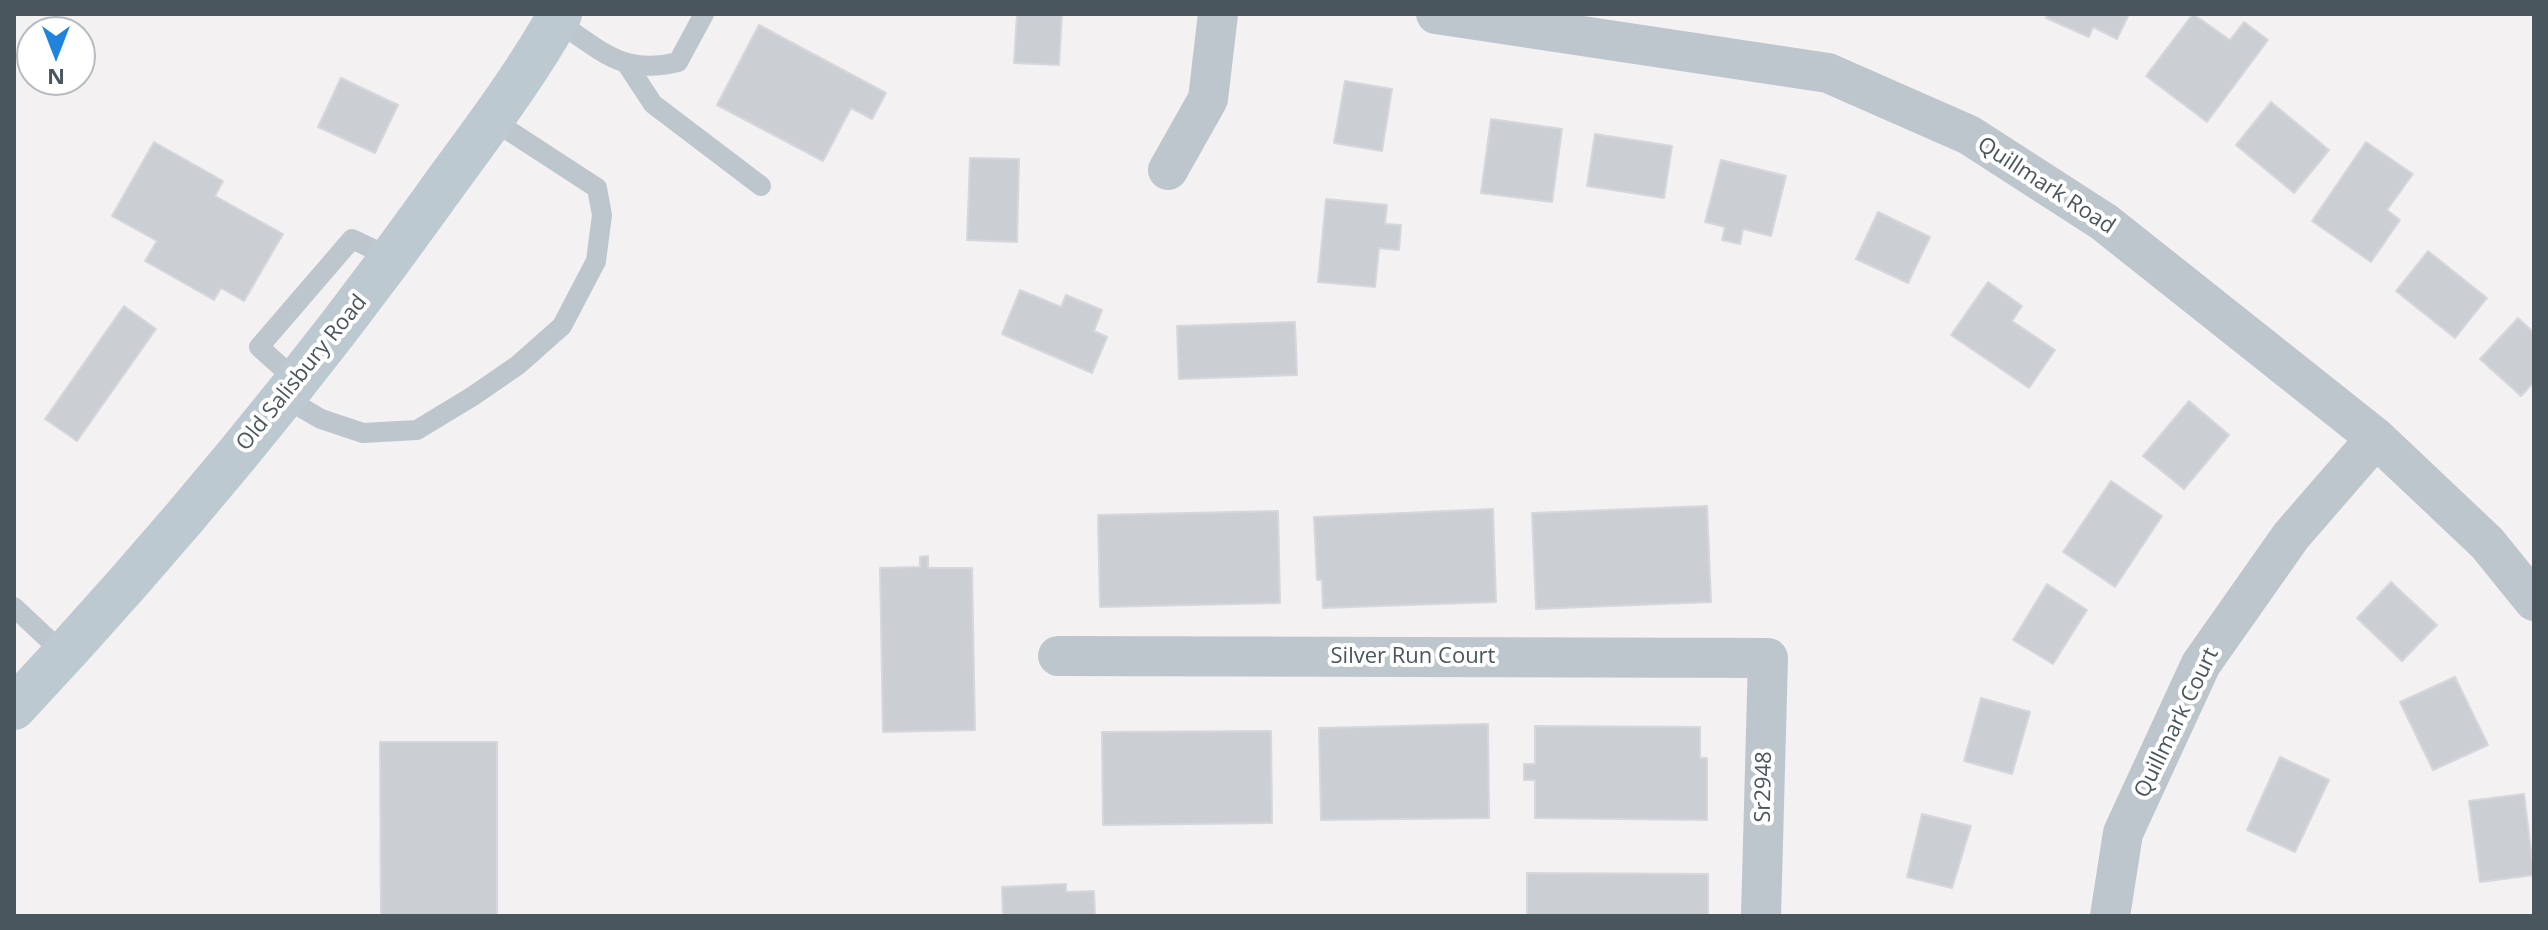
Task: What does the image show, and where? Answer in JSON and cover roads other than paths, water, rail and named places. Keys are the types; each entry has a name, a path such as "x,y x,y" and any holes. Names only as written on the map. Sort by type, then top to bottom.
{"main road":[{"name":"Old Salisbury Road","path":"14,708 64,654 290,389 392,258 558,18"}],"street":[{"path":"1168,170 1208,99 1218,14"},
{"name":"Quillmark Road","path":"1436,14 1828,73 1969,135 2104,222 2376,438 2487,543 2534,601"},
{"name":"Quillmark Court","path":"2110,916 2123,833 2201,664 2291,536 2376,438"},
{"name":"Silver Run Court","path":"1058,656 1768,658"},
{"name":"Sr2948","path":"1761,916 1768,658"}],"lane":[{"path":"628,66 653,68 678,62 704,14"},
{"path":"558,18 628,66 653,104 761,186"},
{"path":"290,389 321,419 363,433 417,430 518,365 562,326 596,261 602,215 597,188 491,119"},
{"path":"14,607 64,654"}]}
